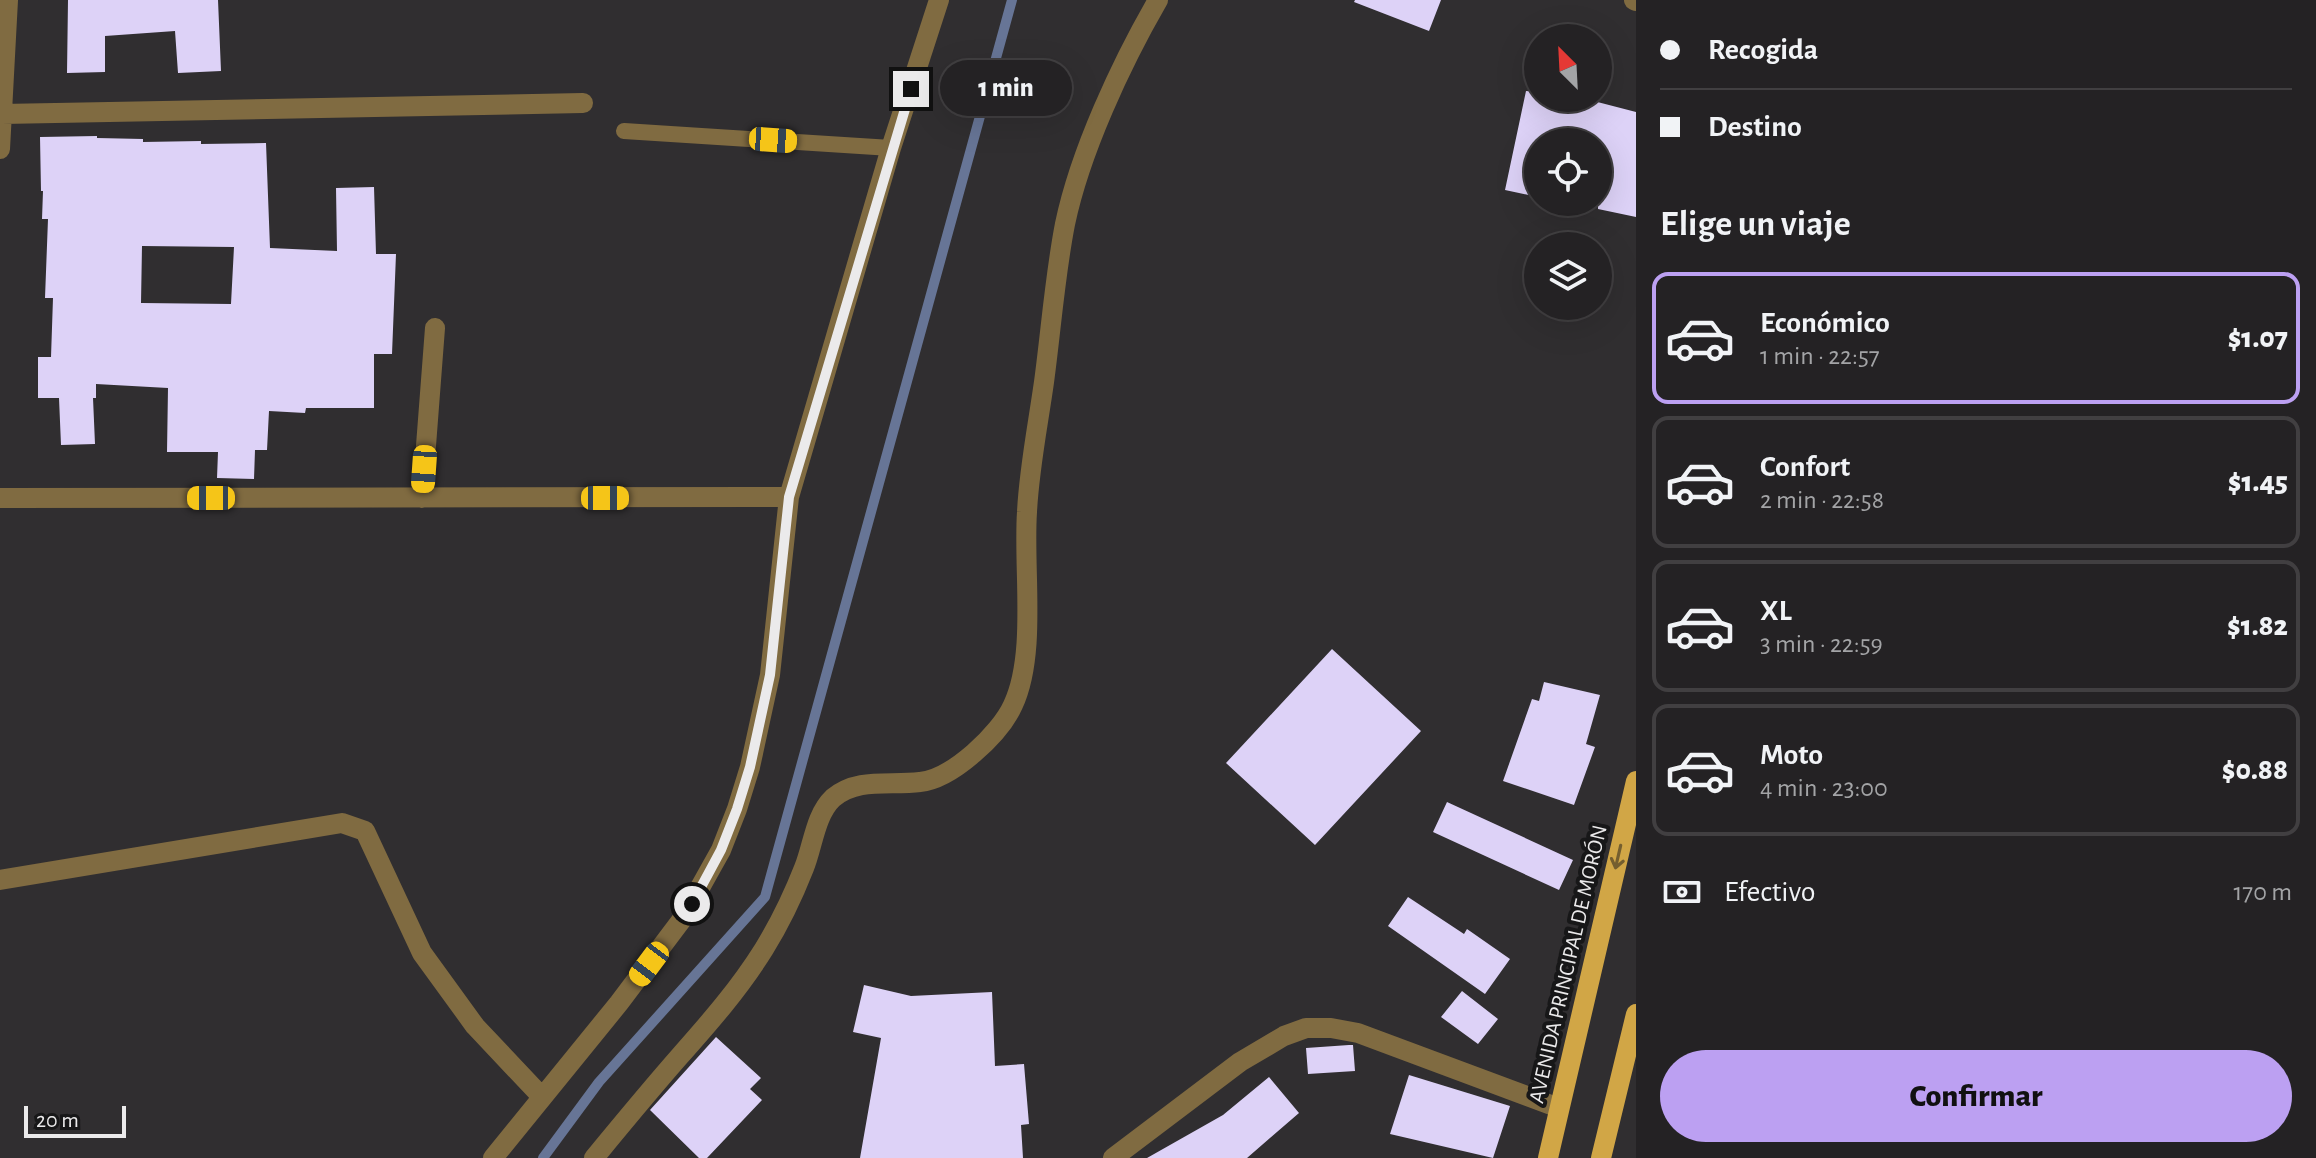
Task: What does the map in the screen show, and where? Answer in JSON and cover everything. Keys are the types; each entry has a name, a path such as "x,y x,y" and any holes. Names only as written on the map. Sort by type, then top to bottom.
{"main road":[{"name":"AVENIDA PRINCIPAL DE MORÓN","path":"1548,1158 1636,781"},
{"path":"1601,1158 1631,1054 1636,1014"}],"street":[{"path":"0,149 8,0"},
{"path":"493,1158 619,1003 683,918 721,850 737,809 750,767 770,675 789,497 891,148 939,0"},
{"path":"594,1158 740,986 787,907 828,804 849,788 864,784 924,782 951,770 975,753 996,731 1013,705 1025,668 1027,511 1065,223 1087,152 1113,88 1158,0"},
{"path":"2,114 583,103"},
{"path":"422,498 435,328"},
{"path":"0,498 789,497"},
{"path":"0,880 342,823 365,831 422,953 475,1026 542,1097"},
{"path":"1113,1158 1240,1062 1284,1036 1306,1028 1358,1033 1559,1108"}],"lane":[{"path":"624,131 891,148"}],"building":[{"path":"68,0 218,0 221,71 178,73 175,31 105,36 105,72 67,73"},
{"path":"1355,0 1441,0 1429,31"},
{"path":"1524,100 1524,112 1612,112 1612,106 1636,112 1636,217 1612,212 1612,128 1524,128 1524,194 1505,190"},
{"path":"97,136 143,139 143,142 201,141 201,144 266,143 270,248 337,251 336,188 374,187 376,254 396,254 392,354 374,354 374,408 306,408 305,413 269,411 267,450 255,450 254,479 217,478 218,452 167,452 168,388 96,384 96,398 93,398 95,444 61,445 59,398 38,398 38,357 51,357 53,298 45,298 48,219 42,219 40,137","holes":["142,246 234,247 231,304 141,303"]},
{"path":"1332,649 1421,731 1315,845 1226,763"},
{"path":"1544,682 1600,695 1586,744 1595,747 1574,805 1503,781 1532,699 1539,701"},
{"path":"1447,802 1573,860 1559,890 1433,832"},
{"path":"1408,897 1464,934 1467,929 1510,959 1485,994 1388,926"},
{"path":"864,985 911,996 992,992 995,1066 1024,1064 1029,1124 1021,1125 1023,1158 860,1158 881,1038 853,1032"},
{"path":"1462,991 1498,1019 1478,1044 1441,1017"},
{"path":"716,1037 761,1078 750,1089 762,1100 707,1158 699,1158 650,1110"},
{"path":"1353,1045 1355,1071 1308,1074 1306,1048"},
{"path":"1409,1075 1510,1106 1493,1158 1390,1134"},
{"path":"1269,1077 1299,1113 1247,1158 1147,1158 1223,1115"}],"waterway":[{"path":"543,1158 599,1082 765,897 1012,0"}],"route":[{"path":"692,904 721,850 750,767 770,675 789,497 911,89"}]}
